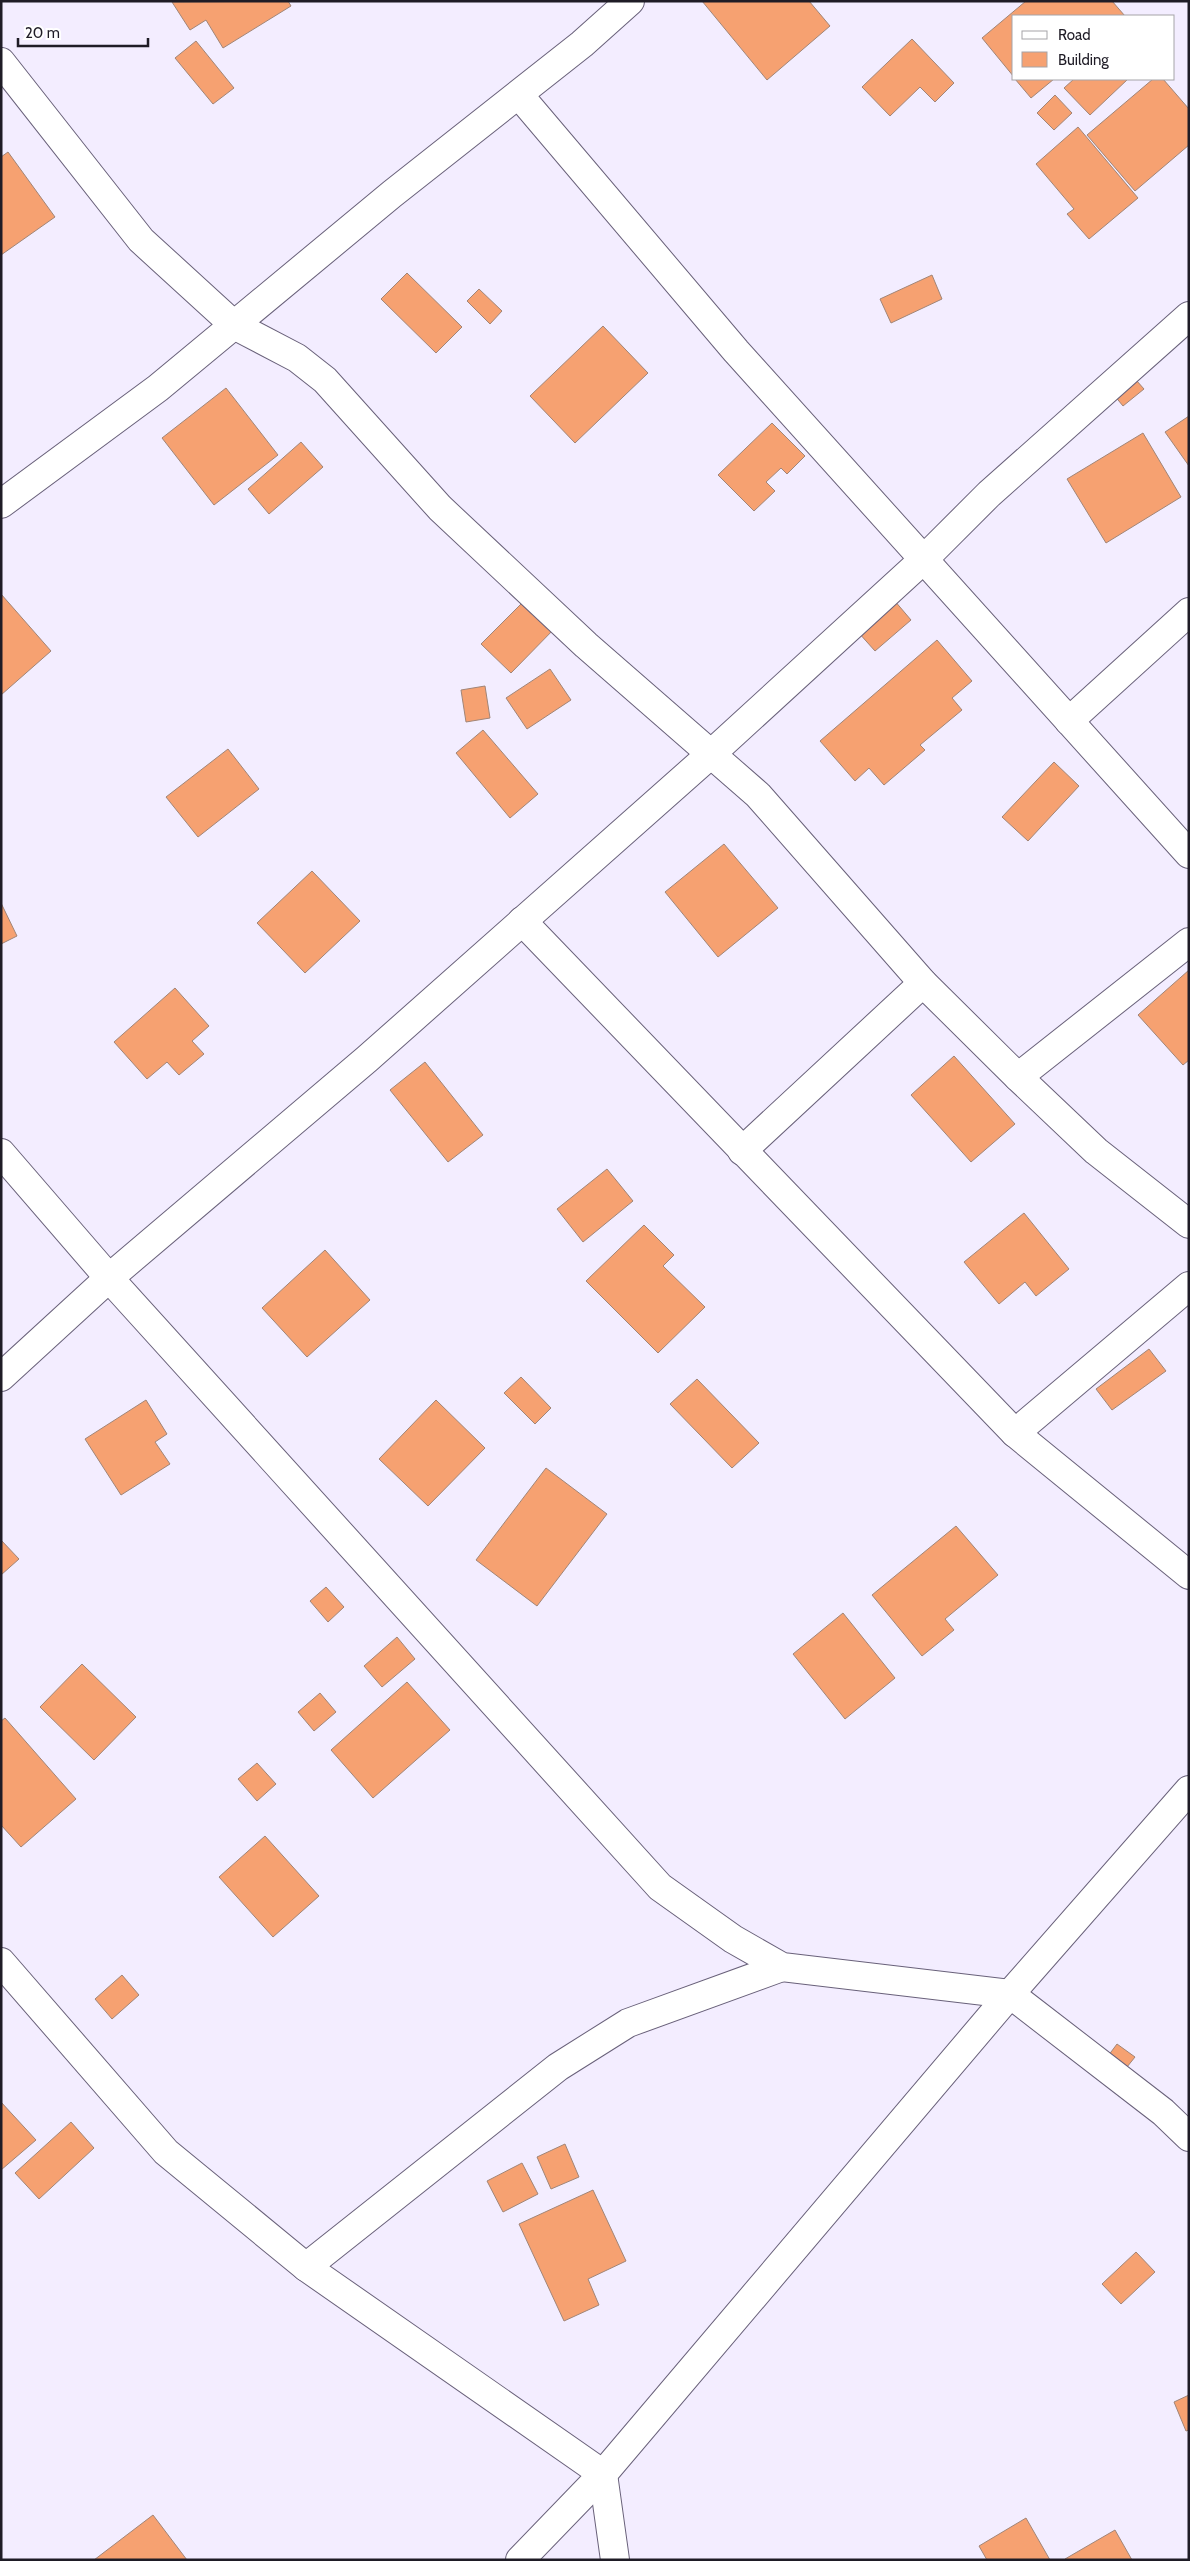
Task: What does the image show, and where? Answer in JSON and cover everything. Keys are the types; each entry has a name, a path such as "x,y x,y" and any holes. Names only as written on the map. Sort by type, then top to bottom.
{"street":[{"path":"1,504 158,388 392,194 519,95 630,1"},
{"path":"1,62 141,240 234,325 297,358 325,380 440,508 586,645 758,795 923,983 1018,1077 1096,1151 1189,1224"},
{"path":"519,95 736,351 1189,854"},
{"path":"1,1378 109,1278 359,1066 711,754 923,560 989,494 1189,316"},
{"path":"1068,721 1189,612"},
{"path":"522,921 1015,1432 1189,1575"},
{"path":"1018,1077 1189,942"},
{"path":"742,1151 923,983"},
{"path":"1,1153 109,1278 660,1887 732,1939 782,1967 1010,1994 1163,2112 1189,2137"},
{"path":"1015,1432 1189,1286"},
{"path":"520,2560 603,2474 1010,1994 1189,1790"},
{"path":"1,1962 166,2152 306,2267 603,2474 615,2560"},
{"path":"306,2267 558,2067 594,2043 628,2023 782,1967"}],"building":[{"path":"288,1 291,6 223,48 206,20 190,30 172,2"},
{"path":"702,1 809,1 830,26 767,80"},
{"path":"1026,1 1112,1 1124,15 1012,15 1012,75 982,38"},
{"path":"912,39 954,83 935,102 920,87 890,116 862,87"},
{"path":"196,41 234,88 213,104 175,58"},
{"path":"1016,80 1053,80 1031,98"},
{"path":"1073,80 1127,80 1090,115 1064,88"},
{"path":"1152,80 1164,80 1189,109 1189,145 1135,191 1087,135"},
{"path":"1055,95 1072,113 1054,130 1037,113"},
{"path":"1078,127 1138,198 1089,239 1067,214 1074,209 1036,164"},
{"path":"8,152 55,217 1,255 1,157"},
{"path":"407,273 462,327 436,353 381,299"},
{"path":"932,275 942,299 891,323 880,299"},
{"path":"479,289 502,311 490,324 467,301"},
{"path":"603,326 648,373 575,443 530,396"},
{"path":"1129,372 1144,389 1123,406 1109,389"},
{"path":"226,388 278,455 214,505 162,438"},
{"path":"1189,416 1189,466 1165,432"},
{"path":"772,423 805,456 787,474 781,468 766,482 775,491 754,511 718,475"},
{"path":"1143,433 1181,497 1106,543 1067,479"},
{"path":"301,442 323,467 269,514 248,489"},
{"path":"1,594 51,651 1,695"},
{"path":"528,597 557,626 511,673 481,644"},
{"path":"894,600 911,620 875,651 858,632"},
{"path":"937,640 972,681 952,698 962,710 920,745 925,750 884,785 869,768 855,781 820,741"},
{"path":"550,669 571,700 527,729 506,698"},
{"path":"485,686 490,718 466,722 461,690"},
{"path":"483,730 538,794 510,818 456,753"},
{"path":"228,749 259,789 198,837 166,797"},
{"path":"1054,762 1079,786 1028,841 1002,817"},
{"path":"724,844 778,908 718,957 665,892"},
{"path":"312,871 360,921 305,973 257,923"},
{"path":"1,903 17,936 1,944"},
{"path":"1189,970 1189,1060 1183,1065 1138,1015"},
{"path":"175,988 209,1026 192,1041 204,1054 179,1075 167,1062 147,1079 114,1042"},
{"path":"954,1056 1015,1124 971,1162 911,1095"},
{"path":"425,1062 483,1135 448,1162 390,1090"},
{"path":"607,1169 633,1201 583,1242 557,1209"},
{"path":"1024,1213 1069,1269 1036,1296 1025,1282 999,1304 964,1262"},
{"path":"644,1225 674,1255 663,1266 705,1307 658,1353 586,1281"},
{"path":"325,1250 370,1300 307,1357 262,1308"},
{"path":"1149,1349 1166,1371 1112,1410 1096,1389"},
{"path":"521,1377 551,1408 535,1424 504,1393"},
{"path":"697,1379 759,1443 732,1468 670,1404"},
{"path":"146,1400 167,1434 155,1442 170,1464 121,1495 85,1439"},
{"path":"436,1400 485,1448 428,1506 379,1459"},
{"path":"546,1468 607,1514 537,1606 476,1560"},
{"path":"956,1526 998,1575 945,1619 954,1630 922,1656 872,1595"},
{"path":"1,1540 19,1559 1,1575"},
{"path":"326,1587 344,1607 328,1622 310,1601"},
{"path":"843,1613 895,1678 845,1719 793,1654"},
{"path":"397,1637 415,1659 382,1687 364,1666"},
{"path":"82,1664 136,1717 94,1760 40,1707"},
{"path":"407,1682 450,1730 373,1798 331,1750"},
{"path":"320,1693 336,1712 314,1731 298,1712"},
{"path":"5,1718 76,1799 21,1847 1,1825 1,1721"},
{"path":"257,1763 276,1784 257,1801 238,1779"},
{"path":"265,1836 319,1896 273,1937 219,1877"},
{"path":"122,1975 139,1995 112,2019 95,1999"},
{"path":"1117,2044 1135,2057 1119,2077 1102,2064"},
{"path":"1,2102 36,2140 1,2170"},
{"path":"71,2122 94,2148 39,2199 15,2173"},
{"path":"565,2144 579,2177 551,2189 537,2157"},
{"path":"522,2163 538,2194 503,2212 487,2181"},
{"path":"593,2190 626,2261 588,2279 599,2305 564,2321 519,2224"},
{"path":"1136,2252 1155,2272 1121,2304 1102,2284"},
{"path":"1189,2395 1189,2430 1186,2431 1174,2402"},
{"path":"153,2515 187,2560 94,2560"},
{"path":"1026,2518 1050,2560 987,2560 979,2546"},
{"path":"1115,2530 1132,2560 1065,2559"}]}
